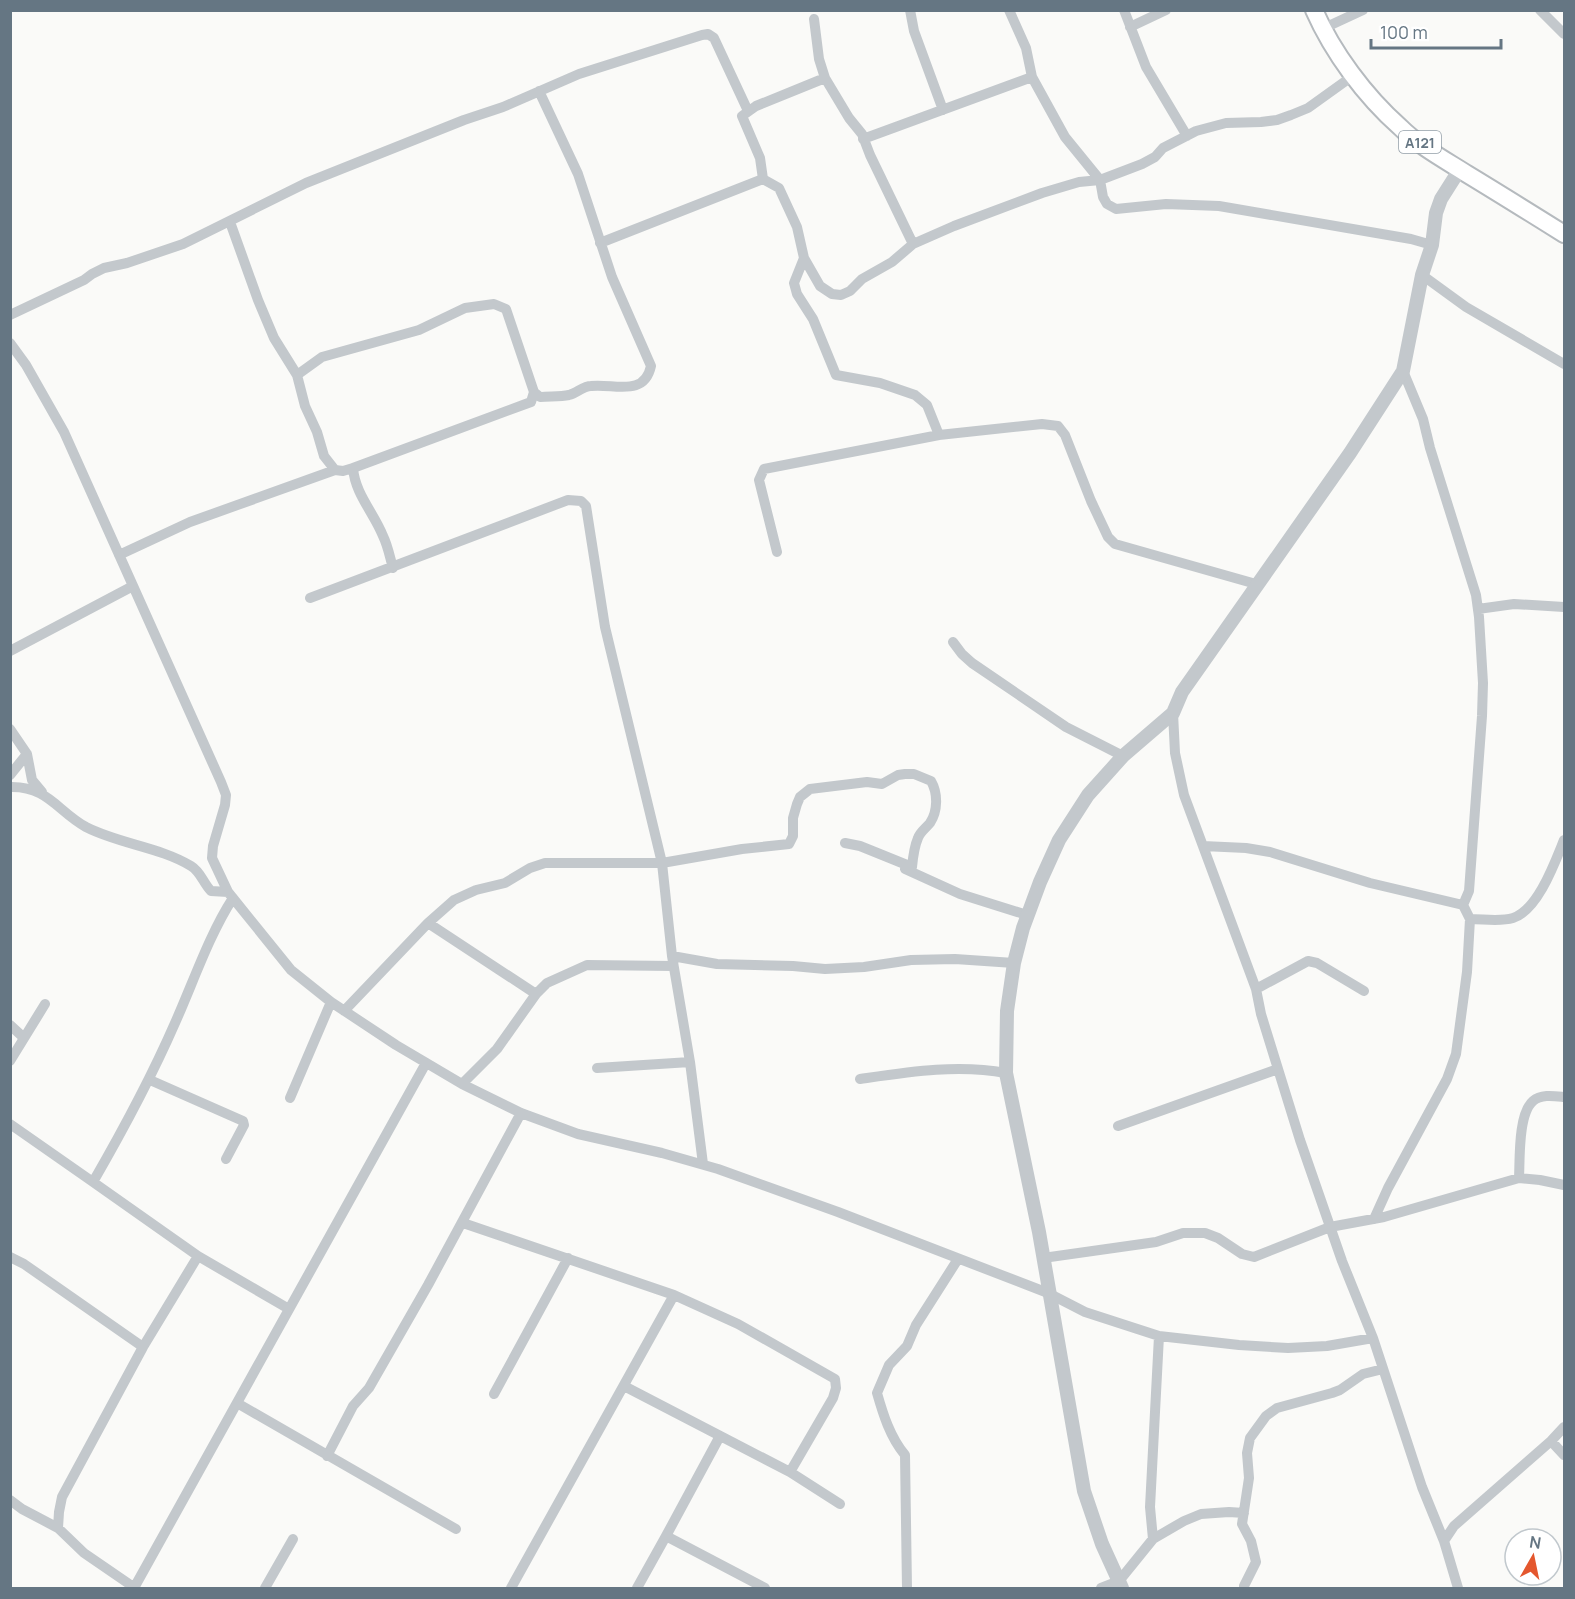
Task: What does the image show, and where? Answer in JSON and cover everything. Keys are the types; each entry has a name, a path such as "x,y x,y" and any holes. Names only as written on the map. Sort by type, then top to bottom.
{"main road":[{"name":"A121","path":"1314,10 1330,44 1400,128 1460,169 1564,234"}],"street":[{"path":"910,10 914,31 943,110"},
{"path":"1009,10 1026,48 1032,77 1065,136 1100,180 1103,197 1107,204 1116,209 1166,204 1219,206 1411,239 1432,245"},
{"path":"1124,10 1151,76 1187,136"},
{"path":"1130,27 1166,10"},
{"path":"1322,29 1363,10"},
{"path":"1539,10 1564,34"},
{"path":"814,19 819,58 825,78 849,118 858,126 913,244"},
{"path":"10,315 98,271 158,254 230,222 306,183 464,120 503,107 579,74 708,34 714,38 748,111"},
{"path":"763,179 779,188 784,197 797,227 804,258 820,286 832,294 841,295 850,291 862,279 892,262 913,244 985,213 1079,182 1100,180 1142,164 1155,157 1163,148 1196,131 1226,123 1261,122 1284,118 1308,108 1354,75"},
{"path":"863,139 1032,77"},
{"path":"763,179 760,158 742,116 748,111 825,78"},
{"path":"297,375 322,357 419,330 465,308 494,304 506,309 534,392 540,397 569,395 585,386 630,387 642,384 649,375 651,366 612,277 578,174 539,91"},
{"path":"1120,1585 1092,1518 1084,1491 1043,1258 1006,1073 1007,1011 1014,963 1027,915 1049,860 1071,819 1088,795 1123,756 1173,712 1182,692 1350,453 1403,370 1422,275 1432,245 1436,213 1441,199 1460,169"},
{"path":"600,243 763,179"},
{"path":"230,222 274,338 297,375 305,406 317,432 324,456 335,470"},
{"path":"804,258 794,283 797,294 813,320 836,375 880,383 915,395 927,405 939,435"},
{"path":"1422,275 1466,307 1564,364"},
{"path":"10,343 14,355 64,432 226,795 212,858 231,895 291,970 331,1002 426,1063 462,1084 521,1113 578,1134 662,1152 703,1164 958,1258 1048,1293 1085,1312 1159,1336 1288,1348 1327,1346 1373,1338"},
{"path":"1403,370 1423,418 1430,448 1476,595 1478,609 1482,716 1469,891 1463,906"},
{"path":"119,555 190,522 335,470 343,471 353,468 521,407 531,402 534,392"},
{"path":"777,552 759,480 764,469 939,435 1042,424 1058,426 1068,442 1108,537 1115,544 1256,584"},
{"path":"353,468 361,496 383,536 393,568"},
{"path":"310,598 568,500 581,501 586,506 605,627 662,863 673,961 690,1062 703,1164"},
{"path":"10,651 133,586"},
{"path":"1478,609 1514,604 1564,607"},
{"path":"953,642 972,663 1058,722 1123,756"},
{"path":"1173,712 1175,753 1184,795 1256,989 1261,1014 1300,1140 1330,1227 1373,1338 1422,1487 1444,1541 1458,1588"},
{"path":"10,729 27,754 32,780 67,814 87,827 180,860 195,869 211,891 231,895"},
{"path":"10,775 27,754"},
{"path":"344,1011 428,923 465,893 505,883 530,868 545,863 662,863 742,849 789,844 793,836 795,810 800,797 806,791 817,787 834,788 862,783 882,784 904,774 914,774 930,781 936,794 932,820 916,840 912,867"},
{"path":"10,787 32,789 44,794"},
{"path":"1470,919 1511,918 1528,910 1550,873 1564,840"},
{"path":"845,843 860,846 912,867"},
{"path":"1203,846 1246,848 1302,860 1370,883 1463,906 1470,919 1467,972 1456,1054 1447,1080 1388,1188 1374,1219"},
{"path":"912,867 905,869 960,894 1027,915"},
{"path":"93,1182 150,1080 231,895"},
{"path":"428,923 536,994"},
{"path":"462,1084 497,1049 536,994 547,983 587,965 673,961 784,965 825,969 864,967 911,960 955,959 1014,963"},
{"path":"1256,989 1308,961 1317,963 1364,991"},
{"path":"290,1098 331,1002"},
{"path":"10,1061 45,1004"},
{"path":"10,1025 24,1037"},
{"path":"597,1068 690,1062"},
{"path":"10,1500 58,1528 84,1553 135,1588 426,1063"},
{"path":"860,1079 952,1069 986,1069 1006,1073"},
{"path":"1118,1126 1278,1069"},
{"path":"150,1080 243,1121 243,1131 226,1159"},
{"path":"1519,1178 1522,1125 1529,1106 1534,1099 1545,1095 1564,1097"},
{"path":"327,1456 352,1406 369,1388 463,1223 521,1113"},
{"path":"10,1124 198,1256 289,1310"},
{"path":"1043,1258 1156,1242 1182,1233 1205,1233 1218,1238 1242,1254 1254,1257 1330,1227 1374,1219 1519,1178 1564,1185"},
{"path":"463,1223 674,1295 738,1324 835,1379 836,1388 833,1398 790,1473"},
{"path":"58,1528 62,1497 143,1347 198,1256"},
{"path":"10,1257 24,1264 143,1347"},
{"path":"494,1394 568,1258"},
{"path":"907,1588 905,1455 887,1424 877,1393 889,1365 908,1346 916,1325 958,1258"},
{"path":"511,1588 674,1295"},
{"path":"1153,1539 1150,1496 1159,1336"},
{"path":"1244,1588 1256,1562 1251,1541 1242,1524 1249,1478 1247,1445 1266,1416 1287,1404 1307,1401 1340,1390 1364,1374 1383,1369"},
{"path":"624,1386 790,1473 840,1504"},
{"path":"237,1403 456,1529"},
{"path":"1444,1541 1454,1526 1551,1442 1564,1427"},
{"path":"637,1588 720,1436"},
{"path":"1551,1442 1564,1455"},
{"path":"1101,1588 1120,1585 1153,1539 1184,1521 1201,1514 1244,1513"},
{"path":"666,1536 761,1587"},
{"path":"266,1588 293,1539"}]}
